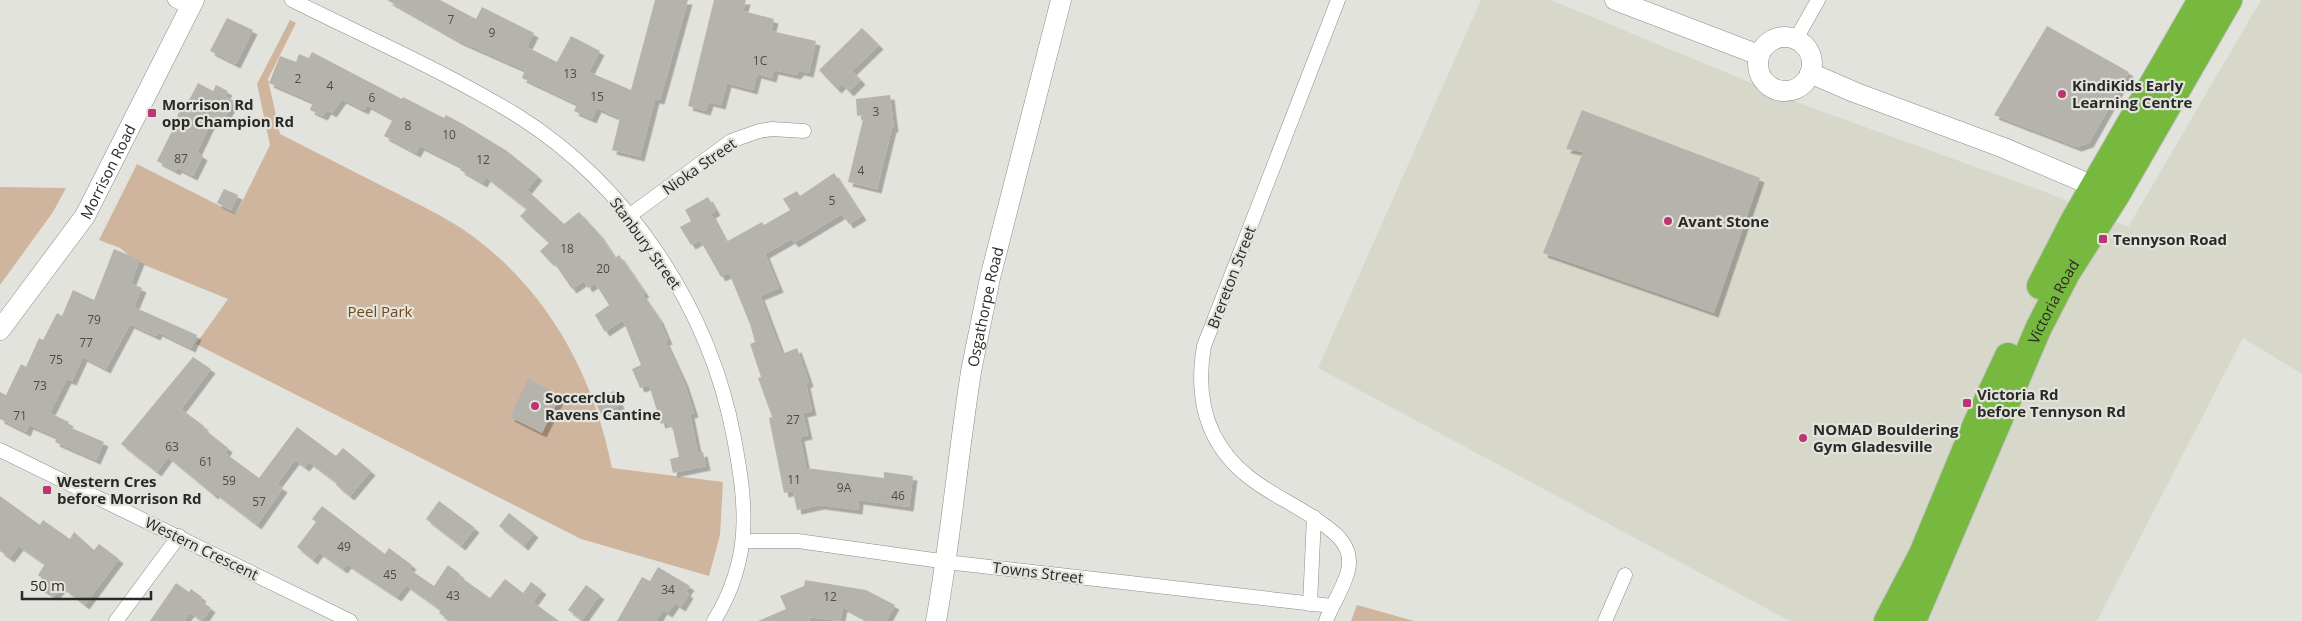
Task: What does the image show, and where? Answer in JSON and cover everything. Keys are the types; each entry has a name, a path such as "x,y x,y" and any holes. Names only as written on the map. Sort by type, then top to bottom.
{"highway":[{"name":"Victoria Road","path":"1913,621 2039,327 2201,0"},
{"name":"Victoria Road","path":"1887,621 1922,554 1976,424 2038,290 2105,191 2229,0"}],"street":[{"name":"Stanbury Street","path":"292,0 476,92 519,117 587,170 630,216 682,294 711,357 726,400 738,458 742,489 744,541 738,571 728,598 714,621"},
{"name":"Osgathorpe Road","path":"936,621 947,562 972,372 983,315 1061,0"},
{"name":"Brereton Street","path":"1326,621 1348,569 1349,558 1342,540 1314,517 1251,479 1225,454 1216,440 1206,416 1200,380 1204,346 1338,0"},
{"path":"1615,0 1759,55"},
{"path":"1796,39 1818,0"},
{"name":"Morrison Road","path":"0,330 86,216 186,3"},
{"path":"1780,37 1796,39 1806,48 1811,58 1810,73 1801,85 1791,90 1782,91 1770,87 1763,80 1758,70 1759,55 1768,42 1780,37"},
{"path":"1810,73 1854,92 2004,148 2105,191"},
{"name":"Nioka Street","path":"630,216 731,141 759,131 772,129 804,131"},
{"name":"Western Crescent","path":"0,450 350,621"},
{"path":"1310,604 1314,517"},
{"path":"116,621 179,536"},
{"name":"Towns Street","path":"744,541 798,541 947,562 1332,606"},
{"path":"1605,621 1625,575"}],"shaded area":[{"path":"1481,0 1551,0 1807,106 2048,193 2128,227 2261,0 2302,0 2302,374 2243,338 2097,621 1790,621 1318,368"}],"green space":[{"name":"Peel Park","path":"290,20 296,23 268,79 280,134 455,224 493,253 519,278 542,305 562,334 578,366 604,433 612,468 723,482 720,535 709,576 581,539 196,344 228,299 137,262 120,248 99,240 137,164 236,214 270,145 257,84"},
{"path":"0,187 66,188 53,212 0,285"},
{"path":"1357,605 1414,621 1351,621"}],"building":[{"path":"387,0 440,0 476,19 482,7 534,33 527,47 557,62 571,36 600,51 589,72 631,90 655,0 688,0 660,100 655,99 640,157 612,150 620,118 597,108 592,119 574,111 577,104 522,78 525,70 459,41"},
{"path":"714,0 746,0 743,11 774,19 771,31 816,41 809,73 800,71 796,75 774,70 772,78 757,74 753,90 727,83 721,105 709,102 706,111 688,106"},
{"path":"227,18 253,30 236,64 210,51"},
{"name":"KindiKids Early Learning Centre","path":"2047,26 2129,72 2089,143 2077,147 1994,115"},
{"path":"862,28 879,45 852,71 861,80 849,92 842,84 837,89 819,70"},
{"path":"312,52 402,99 403,97 444,118 446,115 507,151 538,176 527,190 564,224 579,212 599,234 615,258 619,255 645,293 642,294 659,319 668,340 665,341 684,382 694,413 690,414 698,453 703,452 706,466 673,473 670,459 679,457 672,425 668,426 667,422 661,424 649,385 640,388 632,369 641,365 623,320 605,332 595,315 609,305 595,283 588,288 584,281 572,289 552,260 550,262 540,251 549,243 520,216 527,209 486,177 483,183 460,170 462,167 420,146 416,153 384,136 393,119 367,105 364,110 342,99 332,113 327,110 323,116 310,110 313,102 269,83 280,56 296,62 299,54 309,58"},
{"path":"198,83 213,91 216,85 228,91 225,96 234,101 223,121 214,116 197,152 203,156 193,176 177,168 176,171 157,161 179,117 177,116 183,105 186,106"},
{"path":"890,95 894,128 892,128 877,189 848,182 864,115 857,116 856,99"},
{"path":"1582,110 1760,178 1714,313 1543,253 1583,152 1566,149"},
{"path":"834,173 862,216 849,224 842,214 794,243 791,239 765,254 779,288 760,296 782,354 797,348 809,382 806,384 812,411 803,413 808,435 800,437 806,468 884,478 884,472 913,476 909,507 859,500 858,510 820,505 797,510 793,491 784,493 769,418 772,417 758,378 761,377 750,344 755,342 750,324 729,273 721,277 700,240 691,245 680,227 691,221 685,210 708,197 716,211 711,214 726,242 762,222 764,225 790,210 783,199 797,191 800,196"},
{"path":"224,189 238,195 231,210 217,203"},
{"path":"114,249 140,260 131,283 142,288 134,307 197,335 191,348 158,332 156,336 130,324 106,369 83,357 72,381 67,379 50,413 69,422 67,426 104,442 96,460 55,442 57,437 29,425 26,432 0,419 0,392 6,395 21,364 26,367 39,338 43,340 57,313 62,316 73,290 94,300"},
{"path":"193,357 211,369 181,409 204,426 203,428 228,448 225,453 259,478 297,427 336,456 343,448 371,471 350,496 336,485 337,483 309,462 305,467 295,460 277,484 283,488 257,525 215,493 214,495 168,457 157,472 121,444"},
{"name":"Soccerclub Ravens Cantine","path":"528,379 561,395 542,433 510,417"},
{"path":"614,391 620,405 601,414 594,400"},
{"path":"0,496 40,525 43,520 70,539 74,532 94,550 99,544 119,559 85,605 62,587 54,596 37,586 42,578 38,575 45,564 19,546 10,558 0,551"},
{"path":"439,501 475,528 461,546 426,519"},
{"path":"322,506 385,554 389,548 412,565 409,569 434,586 448,565 460,574 459,576 490,598 505,579 523,593 531,582 542,590 533,602 559,621 450,621 439,613 441,610 406,585 397,597 347,564 343,569 319,552 313,560 297,547 316,522 312,519"},
{"path":"509,513 534,533 524,546 499,526"},
{"path":"658,567 690,586 686,592 689,594 681,607 675,603 668,613 663,610 656,621 617,621 642,577 650,581"},
{"path":"805,580 866,590 895,605 886,621 869,621 843,607 840,621 808,617 810,621 758,621 786,609 780,596 804,586"},
{"path":"176,583 189,592 191,589 202,597 200,600 211,608 202,621 190,612 184,621 150,621"},
{"path":"586,585 600,595 582,620 568,610"}],"place":[{"name":"KindiKids Early Learning Centre","path":"2062,94"},
{"name":"Morrison Rd opp Champion Rd","path":"152,113"},
{"name":"Avant Stone","path":"1668,221"},
{"name":"Tennyson Road","path":"2103,239"},
{"name":"Victoria Rd before Tennyson Rd","path":"1967,403"},
{"name":"Soccerclub Ravens Cantine","path":"535,406"},
{"name":"NOMAD Bouldering Gym Gladesville","path":"1803,438"},
{"name":"Western Cres before Morrison Rd","path":"47,490"}]}
